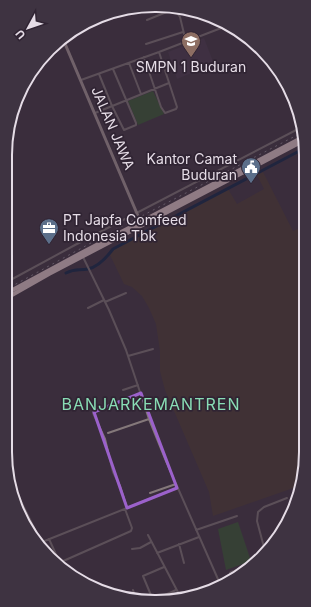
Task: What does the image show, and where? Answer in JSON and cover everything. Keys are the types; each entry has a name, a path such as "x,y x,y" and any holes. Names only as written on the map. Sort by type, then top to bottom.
{"highway":[{"path":"12,295 142,223 298,140"},
{"path":"12,290 299,143"}],"street":[{"path":"148,20 165,12"},
{"path":"178,14 186,42"},
{"path":"81,80 221,28"},
{"path":"146,44 183,32"},
{"name":"JALAN JAWA","path":"65,44 142,223"},
{"path":"144,57 164,113 176,109 177,107 159,52"},
{"path":"129,63 141,94"},
{"path":"99,74 123,130 136,125 136,123 113,69"},
{"path":"95,113 169,83"},
{"path":"12,279 296,130"},
{"path":"83,256 105,301 128,356 149,418 177,488 218,580"},
{"path":"88,308 126,293"},
{"path":"128,356 153,349"},
{"path":"123,390 138,384"},
{"path":"63,561 131,531 132,528 120,486 113,472 105,439 93,413 141,393"},
{"path":"108,433 149,418"},
{"path":"150,493 176,484"},
{"path":"45,542 49,539 177,488"},
{"path":"264,545 257,521 258,512 264,507 287,498"},
{"path":"22,502 36,530"},
{"path":"196,530 237,516"},
{"path":"148,535 178,593"},
{"path":"157,553 199,537"},
{"path":"49,539 56,555"},
{"path":"132,549 140,548 151,542"},
{"path":"179,544 184,562"},
{"path":"151,595 143,576 164,567"},
{"path":"164,595 176,590"}],"highlighted area":[{"path":"141,393 177,488 127,508 94,412"}],"shaded area":[{"name":"SMPN 1 Buduran","path":"204,38 214,64 177,79 168,52"},
{"path":"263,172 293,231 299,228 298,470 294,488 213,516 209,492 165,390 160,371 160,351 156,324 142,296 132,287 124,284 110,255 113,249 228,189 237,204 264,189 257,175"}],"green space":[{"path":"153,91 164,114 138,125 128,101"},
{"path":"238,522 250,559 245,563 226,570 218,529"}],"waterway":[{"path":"66,273 69,271 92,268 99,264 113,249 299,151"}],"railway":[{"path":"12,286 111,232 298,135"}],"place":[{"name":"SMPN 1 Buduran","path":"191,58"},
{"name":"Kantor Camat Buduran","path":"251,184"},
{"name":"PT Japfa Comfeed Indonesia Tbk","path":"49,245"}],"district":[{"name":"BANJARKEMANTREN","path":"151,404"}]}
